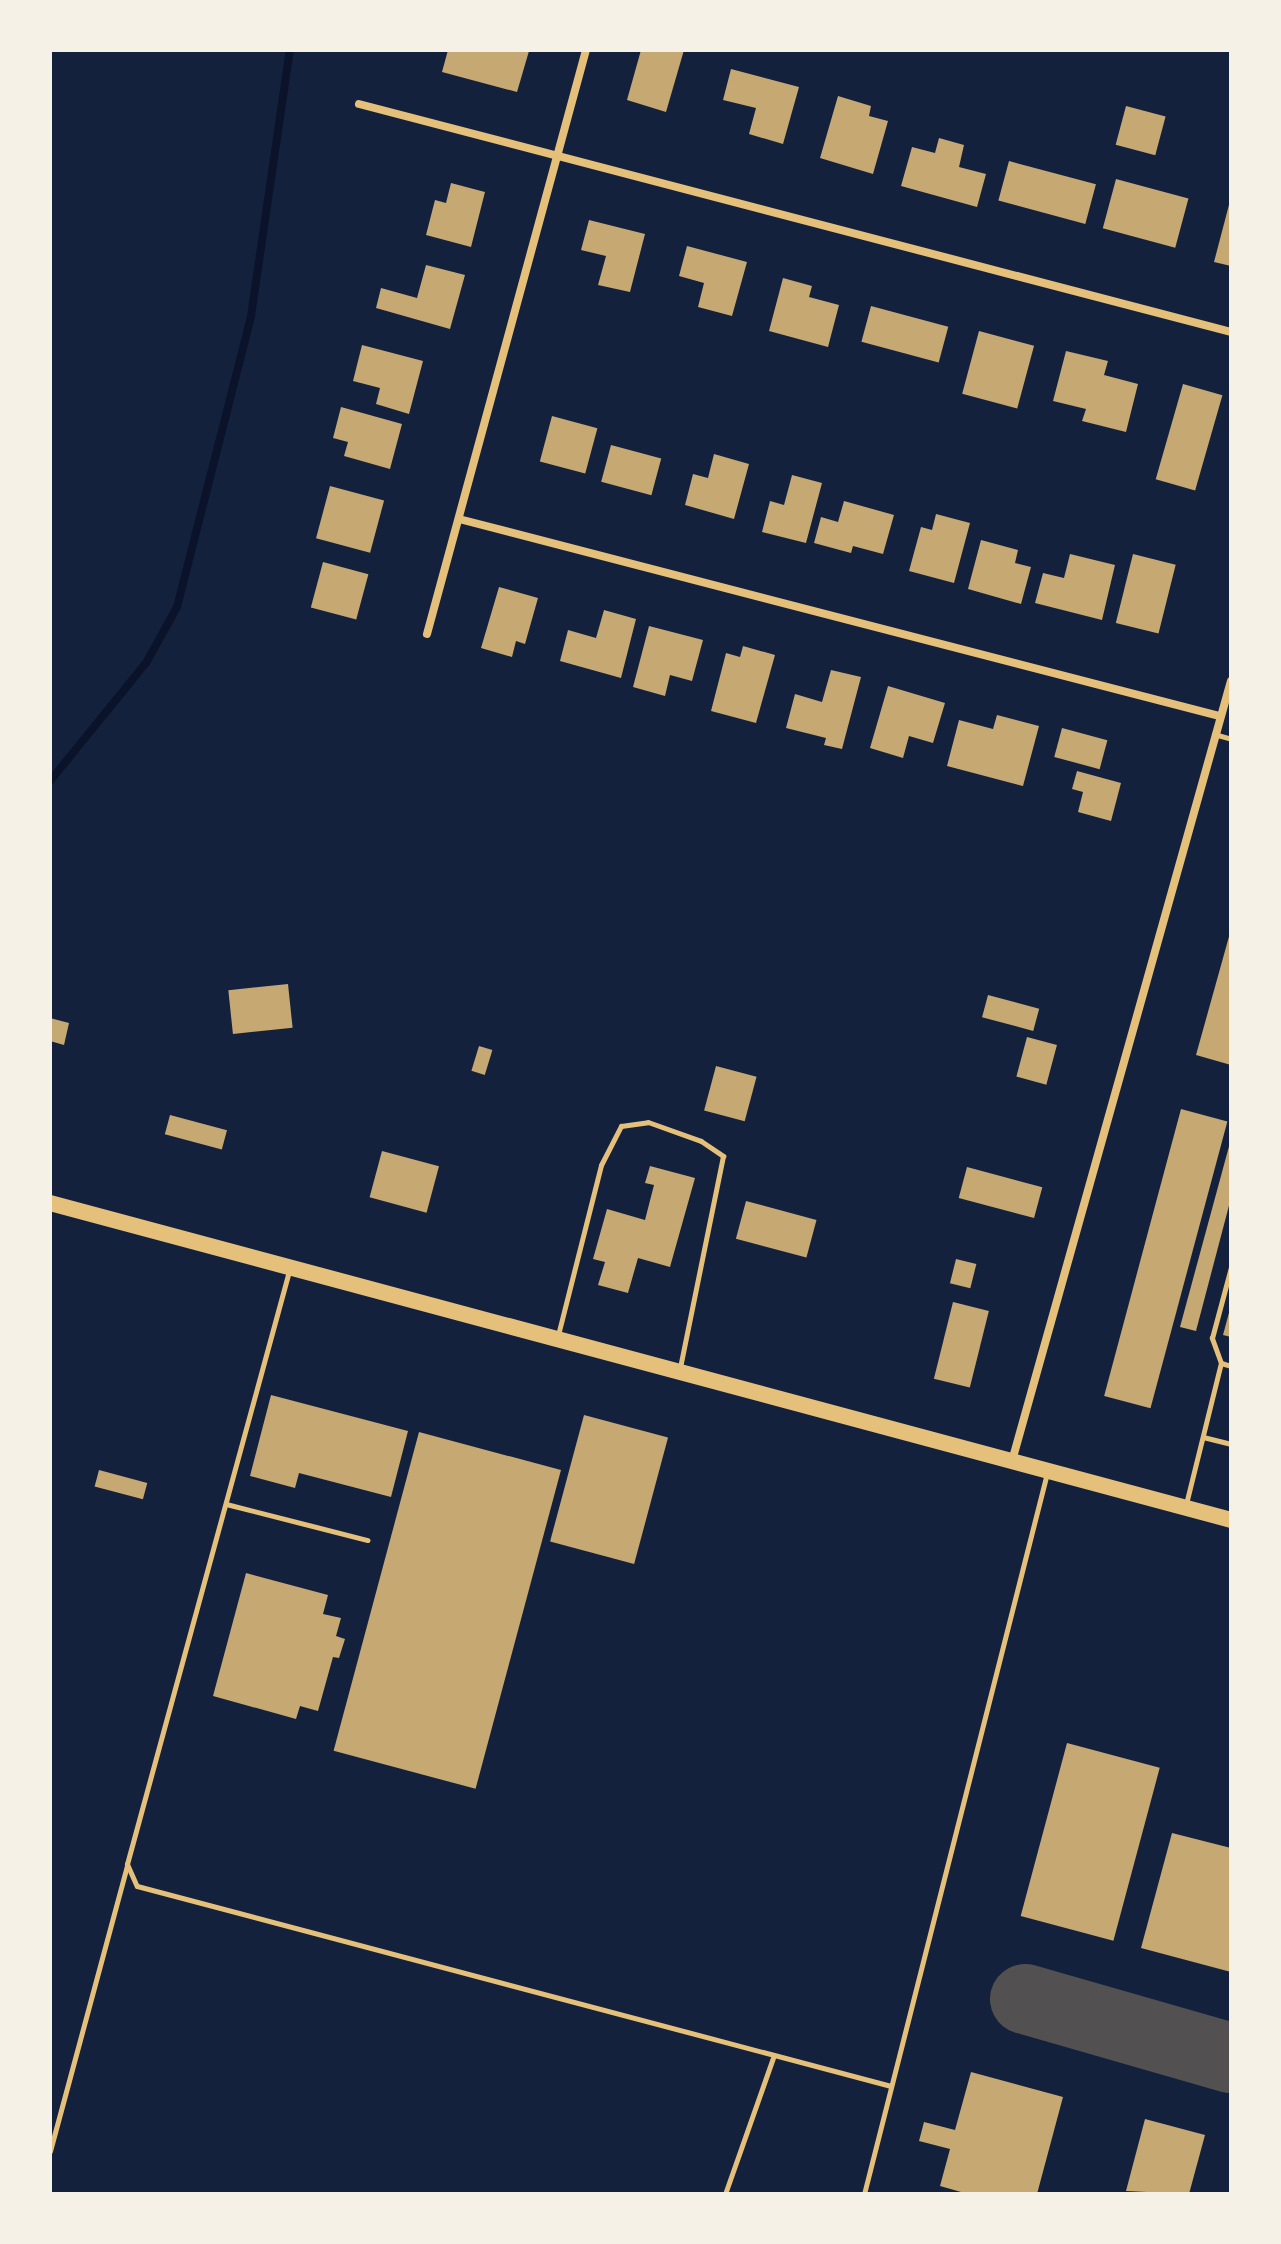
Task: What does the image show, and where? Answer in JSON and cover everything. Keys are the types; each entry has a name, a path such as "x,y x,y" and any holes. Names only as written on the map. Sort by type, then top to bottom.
{"main road":[{"path":"50,1203 555,1336 1011,1463 1231,1520"}],"street":[{"path":"427,634 586,50"},
{"path":"359,104 1231,332"},
{"path":"459,519 1219,716"},
{"path":"1011,1463 1213,734 1231,681"}],"lane":[{"path":"1213,734 1231,739"},
{"path":"555,1336 601,1165 621,1126 648,1122 701,1141 723,1156 677,1372"},
{"path":"50,2151 291,1267"},
{"path":"1185,1508 1221,1363 1212,1338 1231,1267"},
{"path":"1221,1363 1231,1366"},
{"path":"1203,1437 1231,1444"},
{"path":"864,2194 1047,1472"},
{"path":"226,1504 367,1540"},
{"path":"127,1864 137,1886 891,2086"},
{"path":"725,2194 774,2055"}],"building":[{"path":"448,50 529,51 517,92 442,72"},
{"path":"641,50 684,50 666,112 627,100"},
{"path":"731,69 799,87 783,144 749,134 756,108 723,100"},
{"path":"838,96 871,106 869,116 888,121 873,174 820,158"},
{"path":"1126,106 1166,117 1155,155 1116,145"},
{"path":"939,138 964,145 959,167 986,174 977,207 901,186 912,147 935,153"},
{"path":"1009,161 1096,184 1085,224 998,201"},
{"path":"1116,179 1188,198 1175,248 1103,228"},
{"path":"451,183 485,192 471,247 426,235 435,200 446,203"},
{"path":"1231,201 1231,266 1214,262"},
{"path":"589,220 645,234 630,292 598,285 606,256 581,250"},
{"path":"687,246 747,262 732,316 698,307 704,283 679,276"},
{"path":"426,265 465,275 450,329 376,308 381,288 417,298"},
{"path":"783,278 812,286 809,297 839,305 828,347 769,331"},
{"path":"871,306 948,327 939,362 861,342"},
{"path":"979,331 1034,346 1017,409 962,394"},
{"path":"362,345 423,361 409,414 376,404 380,388 353,381"},
{"path":"1066,351 1108,361 1104,375 1138,384 1126,432 1082,421 1086,409 1053,401"},
{"path":"1183,384 1222,395 1195,490 1156,479"},
{"path":"341,407 402,424 390,469 344,456 348,442 333,438"},
{"path":"552,416 597,428 585,474 540,461"},
{"path":"611,445 661,458 651,495 601,482"},
{"path":"714,454 749,464 734,519 685,505 693,474 708,478"},
{"path":"792,475 822,483 806,543 762,532 770,501 784,505"},
{"path":"330,486 384,500 370,553 316,538"},
{"path":"844,501 894,515 883,554 853,546 851,553 814,543 821,517 838,522"},
{"path":"936,514 970,523 954,583 909,571 921,527 932,530"},
{"path":"981,540 1018,550 1015,563 1031,567 1021,604 968,589"},
{"path":"1070,554 1115,565 1102,620 1035,603 1043,573 1064,578"},
{"path":"1133,554 1176,565 1159,634 1116,623"},
{"path":"323,562 368,574 356,620 311,607"},
{"path":"499,587 538,598 525,644 516,641 512,657 481,648"},
{"path":"604,610 636,619 621,678 560,661 568,630 596,638"},
{"path":"649,626 703,640 692,681 670,675 665,696 633,687"},
{"path":"743,646 775,655 756,723 711,711 726,653 740,657"},
{"path":"831,670 861,677 842,749 824,745 826,738 786,728 795,694 822,702"},
{"path":"888,686 945,703 933,743 909,736 903,758 870,748"},
{"path":"997,715 1039,726 1023,786 947,766 959,720 993,729"},
{"path":"1062,728 1107,740 1100,769 1054,757"},
{"path":"1077,771 1121,783 1111,821 1078,812 1083,792 1072,789"},
{"path":"1231,933 1231,1065 1196,1055"},
{"path":"288,984 293,1028 233,1034 228,990"},
{"path":"988,995 1039,1009 1033,1031 982,1017"},
{"path":"50,1018 69,1023 64,1045 50,1041"},
{"path":"1027,1037 1057,1045 1046,1085 1016,1077"},
{"path":"479,1046 492,1050 485,1075 471,1071"},
{"path":"716,1066 757,1077 745,1121 704,1110"},
{"path":"1181,1109 1227,1121 1150,1408 1104,1396"},
{"path":"170,1115 227,1130 222,1150 165,1134"},
{"path":"1231,1139 1231,1198 1196,1331 1180,1327"},
{"path":"382,1151 439,1166 427,1213 370,1197"},
{"path":"650,1166 695,1178 670,1267 638,1258 628,1293 598,1285 605,1262 593,1259 607,1209 645,1220 654,1185 645,1183"},
{"path":"967,1167 1042,1187 1034,1218 959,1198"},
{"path":"746,1201 817,1220 806,1258 736,1239"},
{"path":"956,1259 976,1264 970,1288 950,1283"},
{"path":"953,1302 989,1311 970,1388 934,1379"},
{"path":"1231,1309 1231,1337 1223,1335"},
{"path":"271,1395 408,1431 391,1497 299,1473 295,1488 250,1476"},
{"path":"584,1415 668,1438 634,1564 550,1542"},
{"path":"419,1432 561,1470 476,1789 334,1751"},
{"path":"99,1470 147,1483 143,1499 95,1486"},
{"path":"246,1573 328,1595 323,1614 341,1618 336,1636 345,1639 339,1658 333,1657 318,1711 300,1706 296,1719 213,1696"},
{"path":"1067,1743 1160,1768 1113,1941 1021,1916"},
{"path":"1172,1833 1231,1848 1231,1972 1141,1948"},
{"path":"971,2072 1063,2097 1037,2194 968,2194 940,2186 950,2149 919,2141 924,2122 955,2130"},
{"path":"1145,2119 1205,2135 1189,2194 1126,2191"}],"waterway":[{"path":"50,781 146,663 177,607 251,316 290,50"}],"taxiway":[{"path":"1025,1999 1231,2058"}]}
